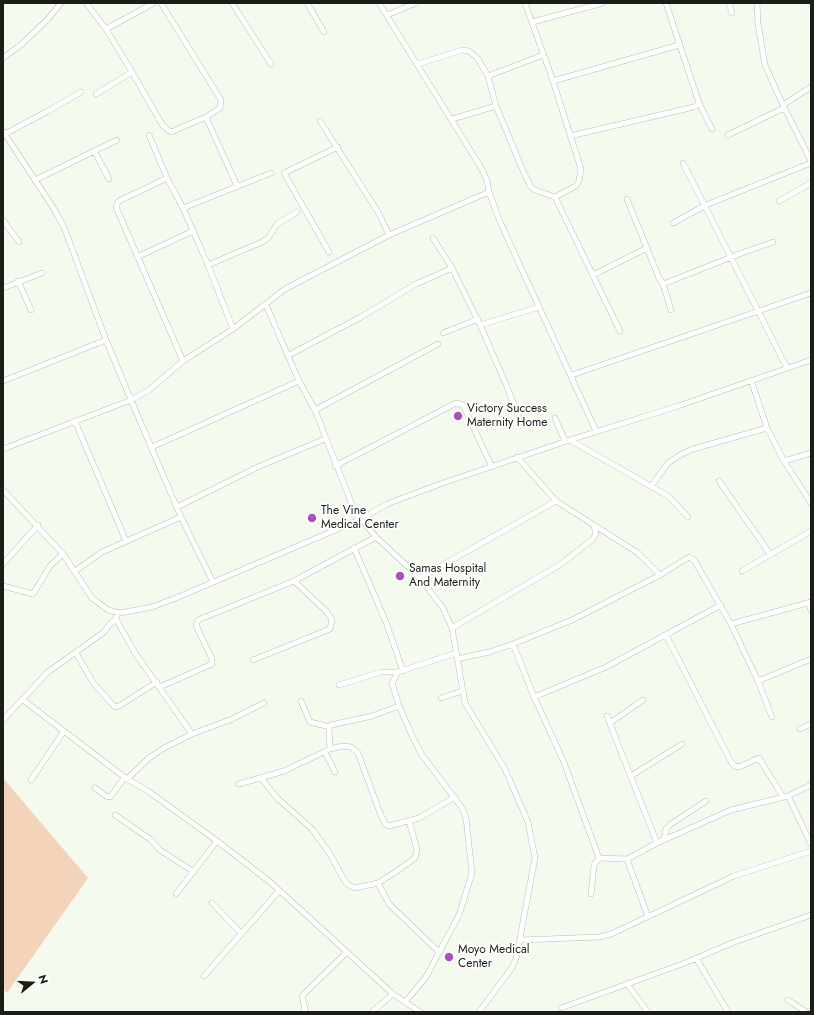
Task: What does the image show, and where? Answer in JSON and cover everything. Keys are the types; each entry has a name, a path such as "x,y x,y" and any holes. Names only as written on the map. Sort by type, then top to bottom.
{"street":[{"path":"3,58 22,44 47,20 61,3"},
{"path":"86,3 106,30 167,131 173,132 206,118 220,108 221,100 161,3"},
{"path":"106,30 154,3"},
{"path":"232,3 271,64"},
{"path":"307,3 324,32"},
{"path":"380,3 480,166 487,180 488,192 596,431"},
{"path":"387,15 416,3"},
{"path":"525,3 553,81 581,169 579,181 570,191 555,198"},
{"path":"532,22 603,3"},
{"path":"666,3 699,103 712,129"},
{"path":"729,3 732,13"},
{"path":"673,223 706,205 811,162 809,153 784,107 765,65 758,24 757,3"},
{"path":"553,81 679,45"},
{"path":"418,64 462,50 469,51 478,59 488,76 496,106 531,187 555,198 620,331"},
{"path":"488,76 543,55"},
{"path":"96,94 132,72"},
{"path":"728,135 784,107 811,87"},
{"path":"81,92 48,111 4,132 64,227 106,340 131,400 181,517 213,582"},
{"path":"570,136 694,108 699,103"},
{"path":"452,119 496,106"},
{"path":"206,118 237,186"},
{"path":"320,122 381,217 389,235"},
{"path":"150,135 167,178 208,265 233,329"},
{"path":"35,180 117,140"},
{"path":"329,252 284,173 338,148"},
{"path":"95,152 109,179"},
{"path":"683,164 706,205 743,284 759,312 786,368"},
{"path":"182,208 271,173"},
{"path":"167,178 122,200 116,204 116,207 183,361"},
{"path":"779,201 811,183"},
{"path":"3,449 131,400 149,390 183,361 233,329 285,289 389,235 488,192"},
{"path":"627,199 659,278 663,284 671,310"},
{"path":"208,265 262,242 268,238 277,224 297,212"},
{"path":"3,220 19,242"},
{"path":"137,257 193,231"},
{"path":"433,238 452,268 478,319 502,373 519,418"},
{"path":"663,284 773,242"},
{"path":"593,275 647,248"},
{"path":"289,355 361,317 416,284 452,268"},
{"path":"3,288 42,273"},
{"path":"18,281 31,310"},
{"path":"572,375 811,293"},
{"path":"266,305 300,381 315,410 335,466 360,520 420,578 440,603 452,628 462,691 469,712 514,786 528,822 534,858 520,940 514,964 478,1012"},
{"path":"480,325 539,307"},
{"path":"443,333 478,319"},
{"path":"3,381 106,340"},
{"path":"315,410 438,344"},
{"path":"3,490 38,525 63,554 92,598 108,610 117,613 152,607 360,520 387,504 517,457 678,406 811,360"},
{"path":"751,380 767,428 784,462 810,500"},
{"path":"152,447 300,381"},
{"path":"335,466 456,403 463,405 466,410 492,466"},
{"path":"555,418 567,441 668,496 688,517"},
{"path":"75,421 126,541"},
{"path":"652,486 668,463 680,455 693,449 767,428"},
{"path":"177,507 260,466 325,439"},
{"path":"784,462 811,453"},
{"path":"517,457 556,501 638,553 660,575"},
{"path":"719,481 770,554"},
{"path":"420,578 556,501"},
{"path":"75,572 102,552 181,517"},
{"path":"3,564 38,525"},
{"path":"452,628 562,564 593,539 596,534 593,525"},
{"path":"742,570 811,531"},
{"path":"76,653 94,684 115,707 119,706 158,684 212,664 212,659 196,625 198,620 294,581 376,537"},
{"path":"354,548 386,622 400,672"},
{"path":"3,586 33,594 50,566 63,554"},
{"path":"457,659 489,652 513,644 572,620 660,575 689,557 692,558 721,606 758,682 772,717"},
{"path":"253,660 330,629 332,620 327,612 294,581"},
{"path":"730,624 810,603 811,610"},
{"path":"534,697 606,667 721,606"},
{"path":"3,720 48,672 94,641 116,619 117,613"},
{"path":"116,619 127,640 192,734"},
{"path":"666,635 732,762 735,766 739,767 759,758 786,796 811,844"},
{"path":"513,644 534,697 563,760 600,858"},
{"path":"339,685 373,673 390,671 400,672 456,653"},
{"path":"758,682 811,659"},
{"path":"400,672 392,682 399,706 422,755 455,797 466,818 472,873 459,915 438,951 426,977 406,1001"},
{"path":"441,698 462,691"},
{"path":"23,700 126,778 217,841 269,881 393,994 406,1001 420,1012"},
{"path":"610,723 642,700"},
{"path":"301,701 310,722 330,727"},
{"path":"94,788 110,797 126,778 153,755 192,734 214,727 264,703"},
{"path":"330,749 330,727 333,723 372,716 399,706"},
{"path":"606,716 657,843"},
{"path":"800,729 811,724"},
{"path":"31,780 64,730"},
{"path":"631,776 682,744"},
{"path":"239,784 296,766 330,749 343,746 355,748 386,824 389,826 428,814 455,797"},
{"path":"325,752 335,772"},
{"path":"260,778 277,798 312,829 330,854 347,884 355,888 378,882 415,858 417,850 409,821"},
{"path":"600,858 627,859 657,843 731,810 786,796 811,785"},
{"path":"664,840 666,829 671,824 706,801"},
{"path":"115,815 150,840 160,850 194,872"},
{"path":"176,894 217,841"},
{"path":"520,940 606,936 738,874 811,851"},
{"path":"591,894 594,865 600,858"},
{"path":"627,859 648,917"},
{"path":"378,882 389,904 438,951"},
{"path":"204,976 279,891"},
{"path":"212,903 242,933"},
{"path":"561,1008 696,958 732,943 811,915"},
{"path":"303,1012 305,1005 303,996 347,952"},
{"path":"696,958 726,1012"},
{"path":"627,984 648,1012"},
{"path":"372,1012 393,994"},
{"path":"788,1000 806,1012"}],"shaded area":[{"path":"3,778 88,878 7,993 3,989"}],"place":[{"name":"Victory Success Maternity Home","path":"458,416"},
{"name":"The Vine Medical Center","path":"312,518"},
{"name":"Samas Hospital And Maternity","path":"400,576"},
{"name":"Moyo Medical Center","path":"449,957"}]}
